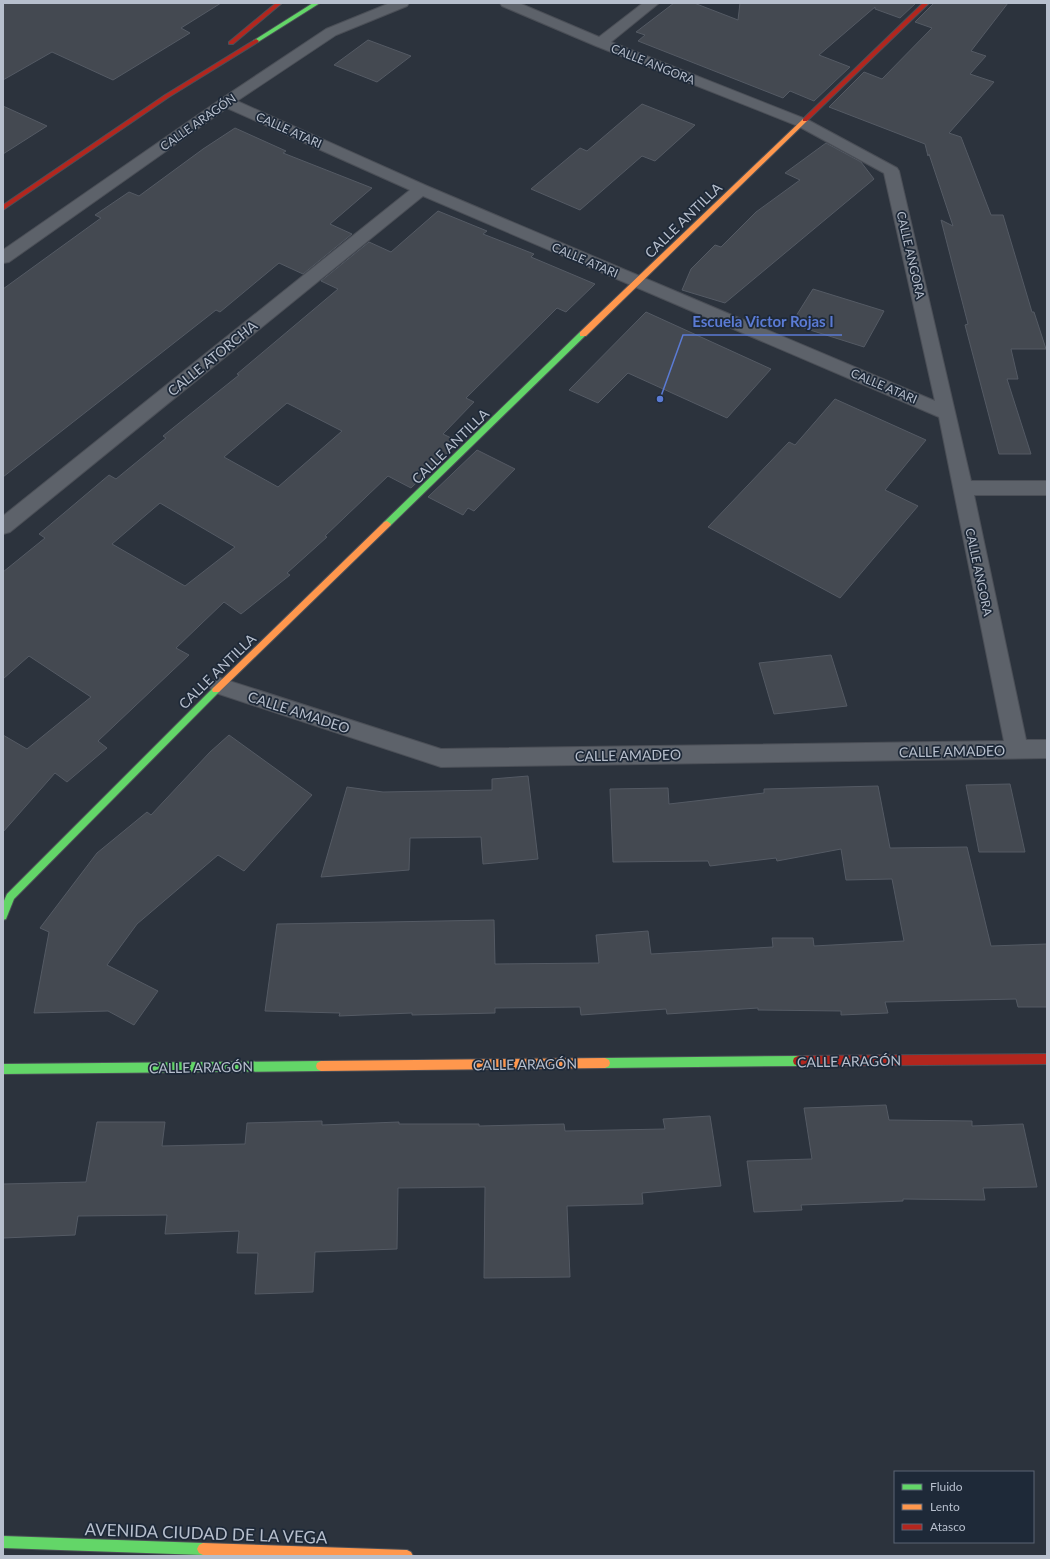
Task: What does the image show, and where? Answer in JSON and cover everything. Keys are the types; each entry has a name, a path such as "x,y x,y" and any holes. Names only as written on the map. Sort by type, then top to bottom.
{"street":[{"path":"167,96 279,3"},
{"path":"3,208 167,96 317,3"},
{"name":"CALLE ARAGÓN","path":"3,258 226,102 331,32 402,3"},
{"name":"CALLE ANGORA","path":"507,3 601,43 803,123 891,171 947,413 1017,750"},
{"path":"601,43 652,3"},
{"name":"CALLE ANTILLA","path":"3,916 10,897 220,686 926,3"},
{"name":"CALLE ATARI","path":"226,102 421,189 638,283 947,413"},
{"name":"CALLE ATORCHA","path":"3,527 421,189"},
{"path":"962,488 1047,488"},
{"name":"CALLE AMADEO","path":"220,686 441,758 1047,749"},
{"name":"CALLE ARAGÓN","path":"3,1069 1047,1059"},
{"name":"AVENIDA CIUDAD DE LA VEGA","path":"3,1542 407,1556"}],"building":[{"path":"3,3 221,3 181,28 190,33 113,80 52,52 3,80"},
{"path":"674,3 694,3 738,20 740,3 916,3 900,18 875,9 875,7 819,55 850,67 814,101 790,91 783,98 638,41 645,35 636,32"},
{"path":"934,3 1008,3 971,51 986,56 970,74 994,82 949,133 961,137 991,215 1003,215 1032,312 1034,312 1046,349 1011,349 1018,379 1007,379 1031,454 999,454 965,325 968,324 941,220 953,226 925,144 829,107 864,72 882,79 932,28 915,22"},
{"path":"368,40 411,56 377,82 334,65"},
{"path":"642,104 695,125 655,161 642,156 580,210 531,189 580,148 587,151"},
{"path":"3,106 47,126 3,154"},
{"path":"235,128 286,151 283,153 372,188 330,224 352,234 303,274 279,263 220,312 216,310 3,477 3,289 101,218 95,215 129,192 139,196 203,149"},
{"path":"826,143 861,162 874,179 725,303 682,290 691,269 715,245 721,247 756,212 800,180 785,173"},
{"path":"438,211 487,231 483,234 534,254 531,257 595,284 566,312 557,308 466,398 474,402 443,434 459,442 411,488 388,476 325,536 327,537 287,573 290,575 241,614 224,602 176,648 189,655 98,741 107,748 67,782 55,773 3,832 3,735 27,749 91,697 29,656 3,679 3,572 45,538 39,534 109,475 116,479 166,438 163,436 239,375 237,374 338,289 321,281 369,242 391,252","holes":["287,403 342,431 278,487 224,457","160,503 235,547 185,586 112,544"]},
{"path":"813,289 884,311 864,347 791,324"},
{"path":"646,312 771,369 727,418 628,373 598,403 569,390"},
{"path":"835,399 926,440 885,490 918,506 840,598 708,527 789,442 795,445"},
{"path":"477,450 515,469 474,511 468,508 463,515 428,497"},
{"path":"831,655 847,706 774,714 759,663"},
{"path":"229,735 312,795 244,871 218,855 137,924 107,965 158,991 134,1025 108,1011 34,1013 49,932 40,928 97,853 147,812 151,815 210,752"},
{"path":"528,776 538,859 483,864 481,837 410,838 409,870 321,877 347,787 383,792 492,790 492,779"},
{"path":"1010,784 1025,852 979,852 966,785"},
{"path":"878,786 890,848 967,847 991,946 1047,944 1047,1007 1018,1007 1016,999 885,1002 888,1013 841,1015 841,1011 758,1010 758,1008 667,1014 666,1009 581,1015 580,1007 495,1008 495,1013 412,1015 412,1013 339,1016 340,1013 265,1011 277,924 494,920 495,964 599,963 596,935 648,931 651,954 773,947 772,938 813,938 814,946 904,941 892,879 846,880 841,849 777,861 776,858 710,866 708,861 613,862 610,789 668,788 669,804 764,793 764,789"},
{"path":"886,1105 889,1120 972,1121 972,1126 1023,1124 1037,1187 983,1188 985,1200 903,1199 903,1201 801,1205 802,1210 754,1212 747,1161 812,1159 804,1108"},
{"path":"710,1116 721,1186 642,1193 643,1204 567,1206 570,1277 484,1278 485,1187 398,1188 397,1249 315,1252 313,1292 255,1294 258,1253 237,1253 239,1231 165,1234 167,1215 78,1216 75,1235 3,1238 3,1184 86,1182 97,1122 165,1122 162,1146 245,1144 247,1123 322,1121 322,1125 399,1122 399,1124 479,1124 479,1126 564,1124 565,1131 665,1129 663,1119"}],"traffic: fast":[{"path":"256,41 317,3"},
{"path":"387,524 583,334"},
{"path":"3,916 10,897 216,690"},
{"path":"605,1063 798,1061"},
{"path":"3,1069 321,1066"},
{"path":"3,1542 203,1549"}],"traffic: slow":[{"path":"583,334 805,120"},
{"path":"216,690 387,524"},
{"path":"321,1066 605,1063"},
{"path":"203,1549 407,1556"}],"traffic: jam":[{"path":"231,43 279,3"},
{"path":"805,120 926,3"},
{"path":"3,208 167,96 256,41"},
{"path":"798,1061 1047,1059"}],"place":[{"name":"Escuela Victor Rojas I","path":"660,399"}]}
